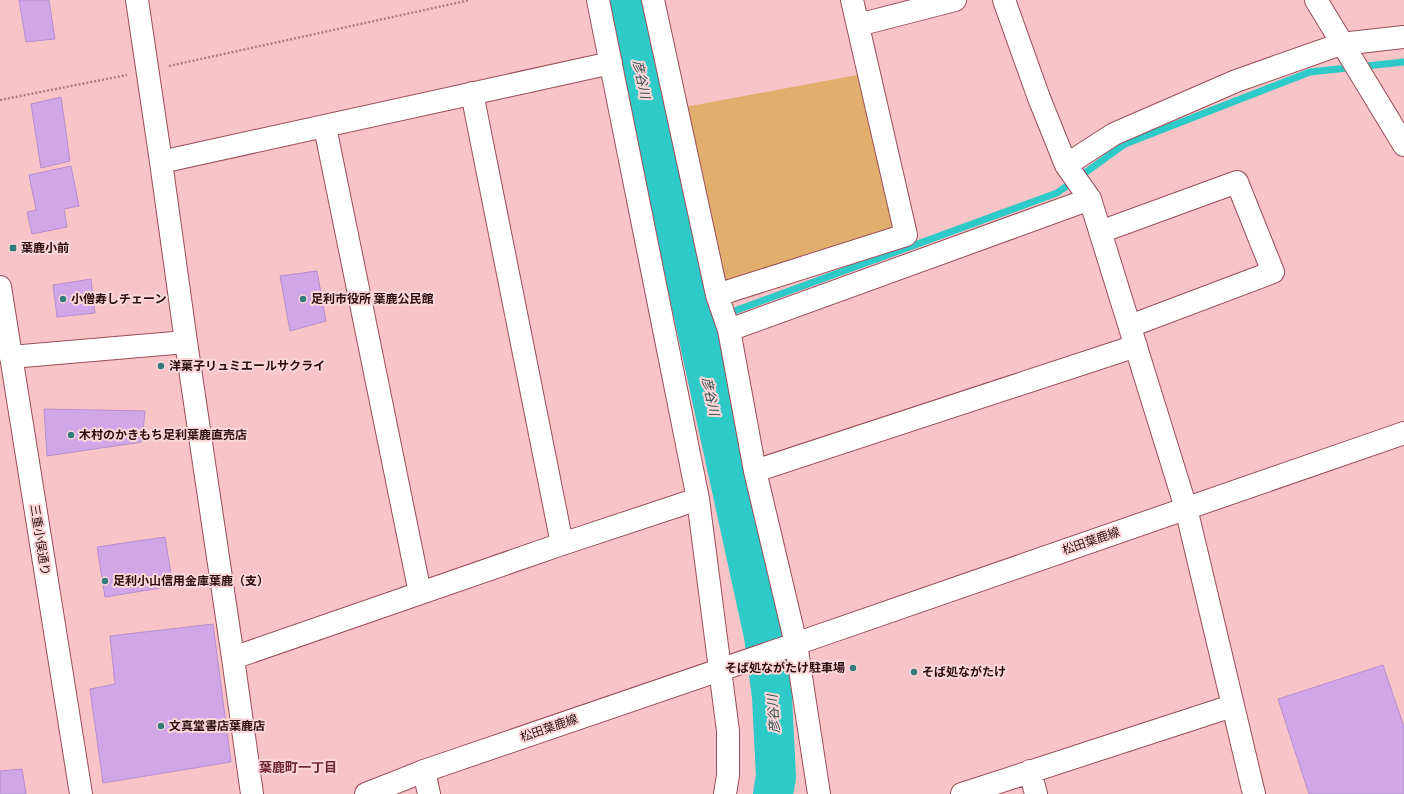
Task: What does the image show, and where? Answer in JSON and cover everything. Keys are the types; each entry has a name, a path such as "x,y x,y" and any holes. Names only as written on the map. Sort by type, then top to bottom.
{"street":[{"path":"136,0 161,162 252,794"},
{"path":"598,0 698,499 727,667 728,775 725,794"},
{"path":"653,0 717,295 729,330 787,647 819,794"},
{"path":"717,295 906,235 852,0"},
{"path":"858,25 955,0"},
{"path":"1004,0 1039,98 1066,165 1090,199 1186,508 1254,794"},
{"path":"1316,0 1404,146"},
{"path":"1066,165 1114,134 1236,80 1342,44 1404,37"},
{"path":"161,162 611,63"},
{"path":"472,93 562,544"},
{"path":"324,127 420,593"},
{"path":"755,471 1133,336 1273,272 1237,182 1100,232"},
{"path":"729,330 1090,199"},
{"name":"三重小俣通り","path":"0,287 81,794"},
{"path":"11,357 186,342"},
{"name":"松田葉鹿線","path":"366,794 424,771 1404,433"},
{"path":"233,658 562,544 698,499"},
{"path":"962,794 1232,706"},
{"path":"424,771 429,794"},
{"path":"1030,771 1036,794"}],"path":[{"path":"0,100 147,71 470,0"}],"shaded area":[{"path":"862,74 899,232 722,286 685,107"}],"building":[{"path":"19,0 49,0 55,39 26,42"},
{"path":"61,97 70,161 41,168 31,104"},
{"path":"71,166 79,206 64,209 67,227 32,234 27,212 36,210 29,175"},
{"name":"足利市役所 葉鹿公民館","path":"317,271 326,321 290,331 280,276"},
{"path":"91,279 95,313 57,317 53,285"},
{"path":"44,409 145,411 142,442 47,456"},
{"path":"165,537 173,586 105,597 97,547"},
{"name":"文真堂書店葉鹿店","path":"213,624 231,762 103,783 90,689 115,684 110,636"},
{"path":"1383,665 1404,727 1404,794 1309,794 1278,699"},
{"path":"22,769 26,794 0,794 0,771"}],"waterway":[{"name":"彦谷川","path":"625,0 764,636 772,697 776,777 773,794"},
{"path":"696,325 1057,193 1125,144 1310,72 1404,62"}],"place":[{"name":"葉鹿小前","path":"13,248"},
{"name":"小僧寿しチェーン","path":"63,299"},
{"name":"足利市役所 葉鹿公民館","path":"303,299"},
{"name":"洋菓子リュミエールサクライ","path":"161,366"},
{"name":"木村のかきもち足利葉鹿直売店","path":"71,435"},
{"name":"足利小山信用金庫葉鹿（支）","path":"105,581"},
{"name":"そば処ながたけ駐車場","path":"853,668"},
{"name":"そば処ながたけ","path":"914,672"},
{"name":"文真堂書店葉鹿店","path":"161,726"}],"district":[{"name":"葉鹿町一丁目","path":"298,767"}]}
